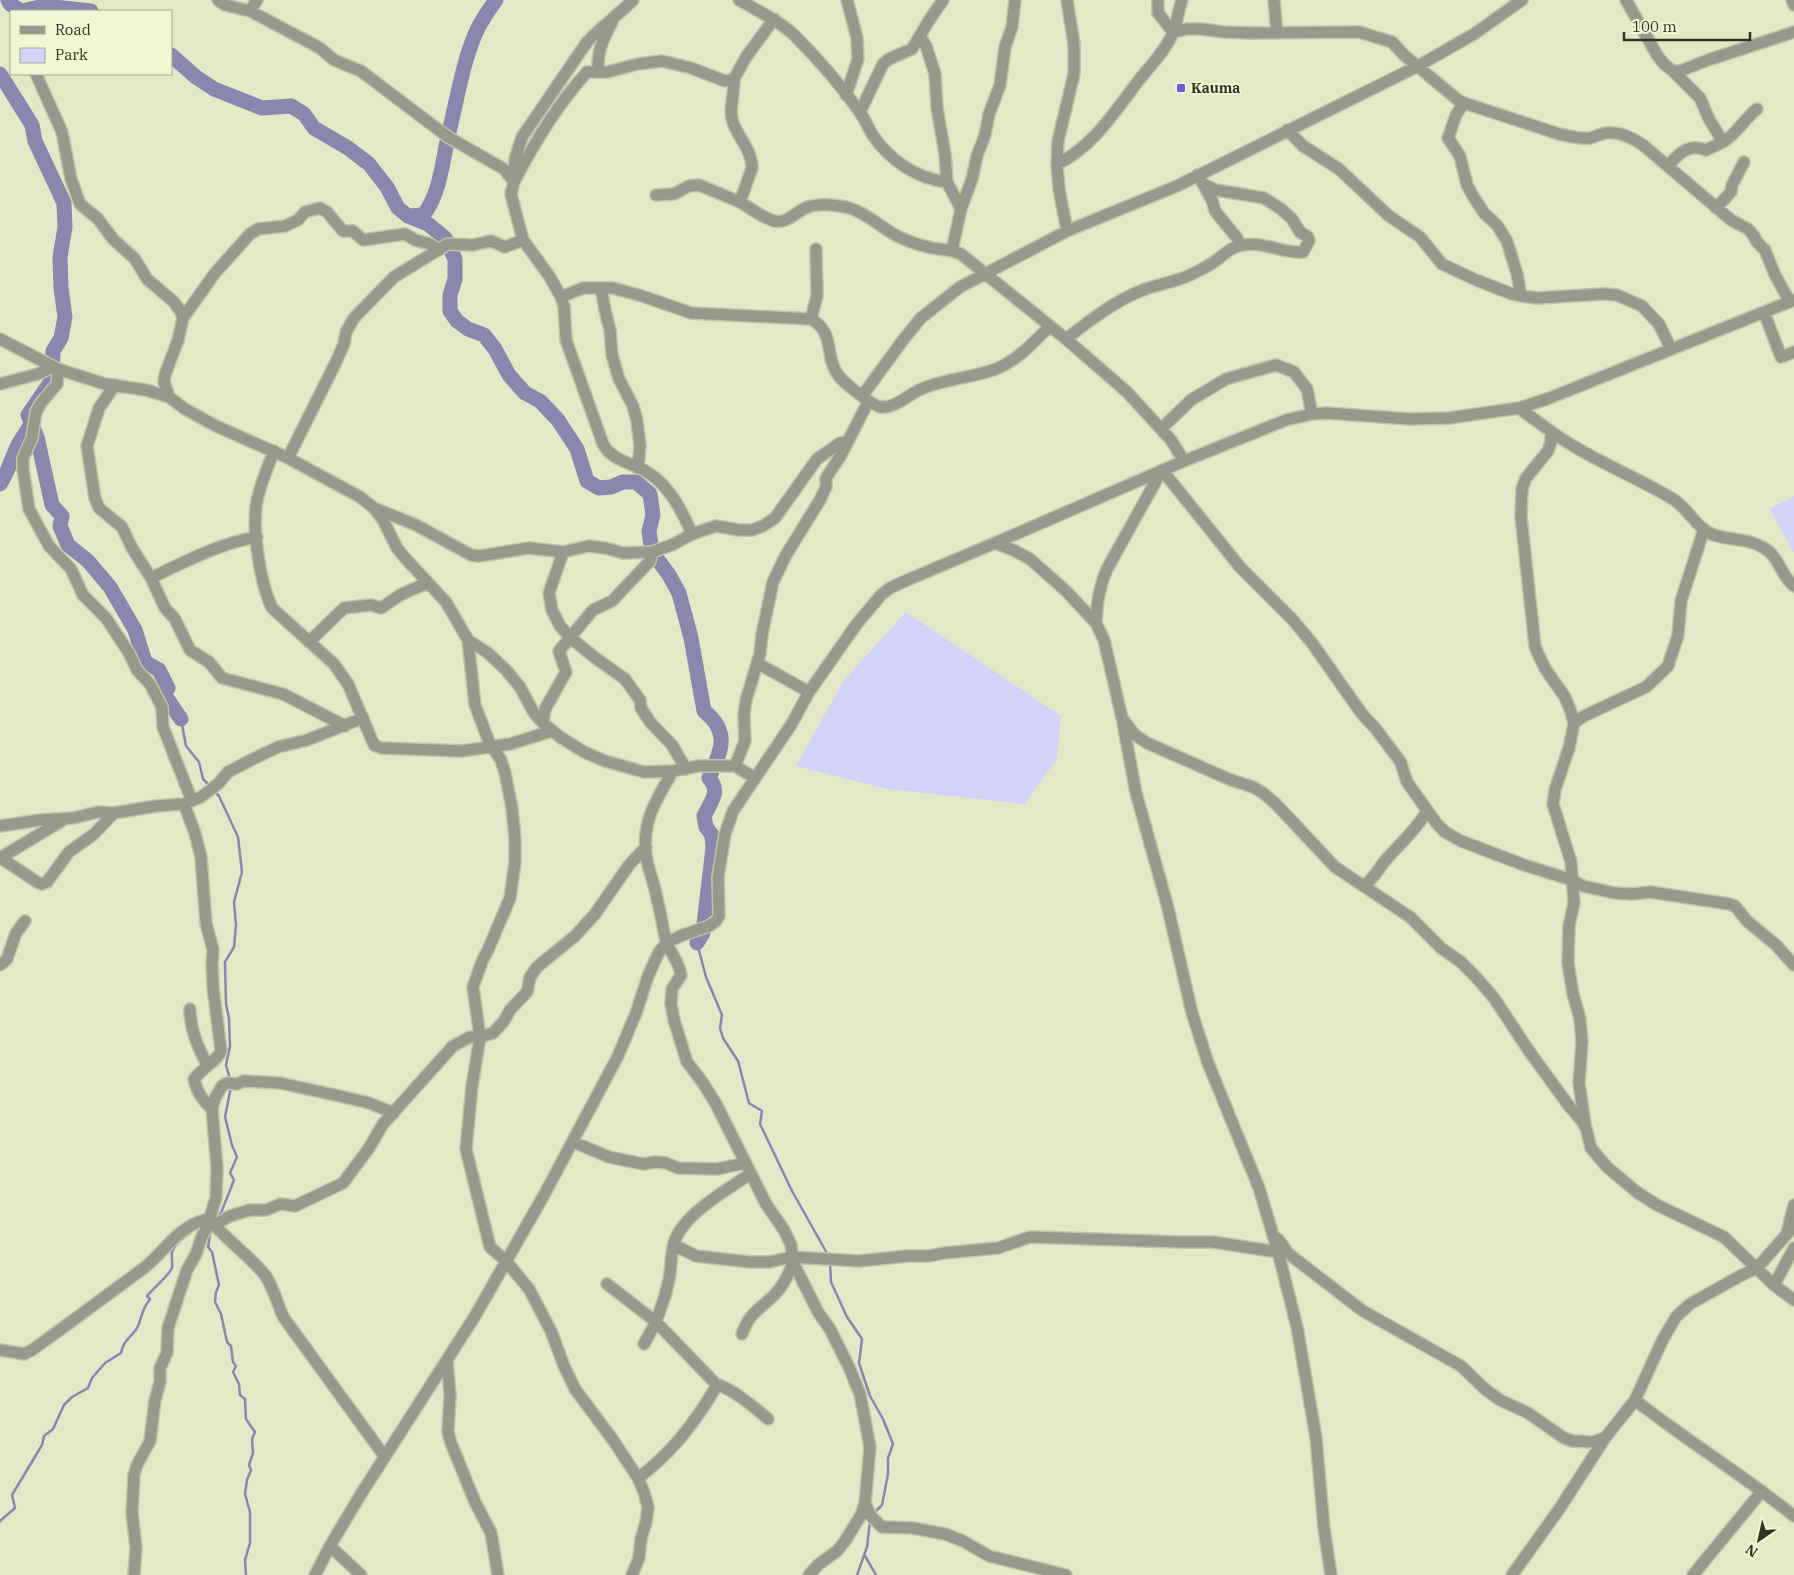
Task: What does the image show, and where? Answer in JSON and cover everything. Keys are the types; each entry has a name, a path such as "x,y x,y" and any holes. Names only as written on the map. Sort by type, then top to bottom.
{"street":[{"path":"218,0 225,4 250,11 320,48 334,60 361,71 448,136 489,158 504,169 514,182"},
{"path":"250,11 257,0"},
{"path":"514,182 515,159 522,137 587,42 633,0"},
{"path":"739,0 774,19 793,34 860,112 873,135 895,159 918,175 934,181 947,182"},
{"path":"846,95 858,59 857,38 847,0"},
{"path":"860,112 883,64 889,59 912,49 943,0"},
{"path":"952,250 961,209 972,179 976,156 985,135 989,114 1000,85 1005,47 1012,27 1015,0"},
{"path":"1067,0 1074,44 1074,74 1058,141 1057,164 1059,189 1067,230"},
{"path":"1158,0 1158,13 1173,32"},
{"path":"1057,164 1075,154 1098,132 1162,51 1173,32 1182,0"},
{"path":"1274,0 1277,33"},
{"path":"735,766 745,741 744,714 746,700 757,663 773,582 786,555 817,506 826,487 826,478 848,441 865,392 921,318 960,287 984,273 1024,255 1067,230 1109,215 1177,186 1200,180 1287,130 1418,66 1474,34 1522,0"},
{"path":"1626,0 1657,55 1700,98 1723,142"},
{"path":"1792,0 1794,5"},
{"path":"740,202 752,168 748,150 731,116 734,79 746,57 774,19"},
{"path":"598,71 600,44 613,20"},
{"path":"315,1575 330,1546 447,1361 574,1142 618,1056 636,1013 653,963 667,943 710,926 720,916 718,877 728,824 733,811 791,725 809,692 856,625 885,592 905,581 995,544 1162,470 1286,420 1312,414 1348,414 1410,419 1449,418 1518,408 1547,399 1792,301 1775,276 1765,250 1748,230 1716,208 1643,145 1628,137 1615,133 1587,138 1565,136 1458,100 1404,55 1392,42 1359,32 1277,33 1187,29 1173,32"},
{"path":"1673,71 1680,71 1794,32"},
{"path":"920,36 926,46 935,74 937,108 945,154 947,182 961,209"},
{"path":"692,534 680,507 673,497 648,473 616,458 608,452 603,444 566,340 564,306 561,297 550,277 523,240 510,194 514,182 546,125 571,89 587,72 607,72 638,64 662,61 691,68 725,81 734,79"},
{"path":"36,75 62,132 71,179 80,204 98,219 113,239 129,252 147,279 174,302 183,318"},
{"path":"1464,102 1456,115 1448,138 1460,156 1467,185 1484,213 1497,226 1507,241 1517,274 1521,296"},
{"path":"1668,166 1677,155 1689,147 1699,147 1706,150 1731,137 1746,118 1757,109"},
{"path":"1287,130 1303,146 1339,169 1389,216 1420,237 1442,264 1476,280 1521,296 1537,298 1617,294 1642,306 1659,324 1671,349"},
{"path":"1716,208 1731,192 1732,185 1744,162"},
{"path":"1066,339 1122,300 1155,286 1178,281 1214,262 1233,247 1267,245 1303,252 1309,241 1308,237 1300,232 1292,219 1281,209 1264,198 1216,190 1200,180"},
{"path":"1200,180 1212,200 1215,211 1237,238 1240,246"},
{"path":"656,195 674,194 690,186 700,185 740,202 773,221 783,221 791,218 805,208 814,205 824,204 846,208 867,216 898,236 925,247 952,250 970,259 984,273 1066,339 1127,392 1161,429 1184,461"},
{"path":"169,397 165,389 166,375 183,318 215,273 250,234 258,229 285,226 298,220 305,212 320,208 327,212 343,231 353,231 363,240 405,234 415,240 430,244 438,250"},
{"path":"288,458 335,364 344,344 346,332 354,318 394,277 448,244 473,245 491,241 505,247 523,240"},
{"path":"811,319 816,296 816,249"},
{"path":"561,297 583,288 613,288 691,313 811,319 820,324 826,333 838,375 864,398 880,407 892,406 920,390 996,369 1021,354 1050,326"},
{"path":"601,288 610,330 612,355 619,380 633,406 637,421 640,446 638,468"},
{"path":"1764,312 1781,357 1794,352"},
{"path":"0,339 55,368 87,379 146,390 169,397 216,426 288,458 344,488 374,508 416,525 471,555 488,556 529,548 563,552 590,546 623,553 652,552 674,544 692,534 716,526 752,530 763,526 774,518 817,459 848,441"},
{"path":"1161,429 1191,400 1226,379 1276,365 1294,372 1307,389 1312,414"},
{"path":"0,384 55,368"},
{"path":"55,368 57,384 36,412 32,438 25,451 23,469 29,510 49,546 71,569 83,595 106,618 129,653 137,670 150,684 162,707 163,727 188,803 199,850 206,923 213,950 213,987 221,1051 219,1057 206,1065 194,1079 202,1100 212,1109"},
{"path":"115,385 99,408 87,446 95,498 100,508 122,527 132,548 151,578 165,608 175,619 190,650 209,662 222,678 283,694 345,726"},
{"path":"1518,408 1574,447 1674,500 1692,515 1704,530 1711,534 1734,538 1764,547 1771,553 1794,586"},
{"path":"1551,431 1551,442 1548,451 1523,484 1522,517 1538,654 1546,670 1565,697 1574,723 1569,748 1553,797 1553,804 1570,862 1572,880 1574,903 1569,926 1568,963 1573,994 1580,1019 1582,1042 1579,1083 1589,1142 1594,1153 1627,1184 1657,1205 1724,1237 1774,1285 1794,1300"},
{"path":"274,451 256,506 260,574 272,608 334,664 348,684 374,745 381,748 462,751 493,747 548,727"},
{"path":"1096,623 1097,600 1104,577 1162,470"},
{"path":"1162,470 1240,567 1292,619 1312,642 1362,714 1397,757 1407,782 1427,811 1437,824 1452,837 1524,865 1572,880 1583,886 1614,893 1650,892 1735,906 1747,921 1776,945 1794,965"},
{"path":"374,508 388,528 397,548 446,602 468,640 475,705 489,742 501,760 515,824 515,862 510,898 488,950 482,959 473,987 480,1037 465,1143 490,1247 506,1261 529,1289 551,1331 575,1389 613,1440 638,1478 648,1507 639,1558 632,1575"},
{"path":"1574,723 1584,716 1646,687 1668,666 1678,635 1681,601 1704,530"},
{"path":"151,578 200,554 241,540 257,537"},
{"path":"995,544 1014,550 1030,560 1066,591 1096,623 1104,640 1122,718 1136,793 1167,904 1192,1013 1208,1063 1256,1180 1278,1252 1297,1327 1312,1420 1331,1575"},
{"path":"563,552 549,593 552,610 560,626 571,638 624,679 640,700 641,708 650,722 672,745 686,769"},
{"path":"548,727 545,709 566,672 560,651 593,610 612,601 650,561 652,552"},
{"path":"309,642 344,608 371,605 381,608 400,595 427,582"},
{"path":"468,640 506,670 520,688 534,713 548,727 584,752 630,769 644,772 673,771 716,765 735,766 755,778"},
{"path":"757,663 809,692"},
{"path":"0,826 40,820 63,820 98,812 114,813 188,803 201,798 228,772 278,747 307,740 364,718"},
{"path":"1122,718 1136,735 1148,743 1263,793 1275,803 1335,867 1410,917 1441,948 1461,962 1499,1005 1524,1044 1586,1128"},
{"path":"673,771 651,812 646,827 646,847 647,860 667,943 680,968 681,975 672,989 671,1004 674,1020 687,1062 716,1104 747,1169 766,1204 784,1230 791,1245 792,1260 818,1312 830,1329 849,1367 860,1394 870,1447 865,1502 861,1515 845,1541 809,1575"},
{"path":"1363,886 1369,883 1383,862 1422,820 1427,811"},
{"path":"63,820 0,858 42,884 47,882 69,852 94,834 114,813"},
{"path":"134,1575 136,1548 132,1513 134,1476 150,1441 155,1400 160,1382 160,1368 168,1353 168,1328 187,1270 196,1254 202,1236 212,1224 230,1216 250,1210 266,1210 281,1204 295,1206 340,1186 369,1148 384,1124 453,1046 470,1037 480,1037 493,1033 504,1021 510,1010 527,992 530,977 537,967 588,921 629,865 646,847"},
{"path":"0,965 7,959 16,933 25,921"},
{"path":"190,1009 190,1021 206,1065"},
{"path":"212,1224 210,1217 216,1198 217,1168 212,1109 215,1098 222,1086 244,1081 280,1083 369,1103 394,1113"},
{"path":"574,1142 609,1157 643,1164 656,1162 666,1163 678,1168 747,1169"},
{"path":"644,1344 656,1322 669,1279 674,1246 680,1230 695,1213 747,1169"},
{"path":"1512,1575 1605,1438 1635,1400 1663,1339 1676,1317 1690,1304 1757,1268 1791,1229 1794,1205"},
{"path":"0,1350 24,1354 32,1350 85,1313 145,1267 183,1230 204,1220 212,1224 265,1276 275,1293 284,1318 385,1457"},
{"path":"1271,1228 1288,1253 1356,1306 1454,1362 1500,1400 1528,1413 1564,1438 1573,1441 1594,1442 1605,1438"},
{"path":"674,1246 696,1256 729,1261 769,1262 792,1260 859,1261 906,1256 929,1256 944,1252 998,1248 1030,1237 1213,1242 1278,1252"},
{"path":"1774,1285 1794,1248"},
{"path":"742,1334 745,1325 754,1312 775,1294 783,1284 792,1260"},
{"path":"607,1284 656,1322 716,1385 739,1397 768,1419"},
{"path":"447,1361 450,1395 448,1432 475,1502 491,1533 498,1575"},
{"path":"638,1478 669,1451 696,1417 716,1385"},
{"path":"1635,1400 1672,1429 1762,1491 1794,1516"},
{"path":"1693,1575 1762,1491"},
{"path":"865,1502 871,1516 882,1527 913,1528 945,1534 989,1556 1066,1575"},
{"path":"330,1546 361,1575"}],"green space":[{"path":"1794,496 1794,553 1770,509"},
{"path":"906,612 1061,716 1057,759 1024,804 887,789 796,766 844,680"}],"waterway":[{"path":"8,0 10,4 19,10"},
{"path":"408,216 423,215 433,198 440,176 469,50 479,26 496,0"},
{"path":"26,10 45,6 82,10"},
{"path":"172,56 196,77 214,89 262,108 291,106 304,114 314,128 348,148 369,164 387,187 398,208 408,216 428,224 445,238 455,259 455,279 450,295 450,311 457,321 468,329 484,335 495,349 509,375 525,393 540,401 558,420 577,449 587,481 599,488 611,487 623,482 636,482 650,494 653,515 649,531 652,552 669,575 679,593 691,638 704,711 718,727 721,734 720,750 709,778 713,783 714,797 704,816 706,827 712,835 713,848 703,933 697,943"},
{"path":"0,74 32,125 35,141 64,203 65,227 60,257 61,288 65,317 61,338 53,351 52,380 28,415 37,437 52,505 62,516 60,526 68,545 88,561 110,587 135,630 145,662 159,670 168,688 164,694 181,719"},
{"path":"0,484 17,447 31,423"},
{"path":"181,719 186,746 199,762 203,779 211,787"},
{"path":"214,791 219,796 238,837 242,872 234,902 236,925 234,947 225,962 230,1046 226,1065 230,1079"},
{"path":"697,943 706,977 722,1015 720,1028 723,1038 738,1061 749,1103 762,1111 760,1124 792,1191 828,1255"},
{"path":"214,1218 221,1213 234,1180 230,1173 237,1157 225,1117 231,1087"},
{"path":"211,1229 208,1247 212,1252 219,1285 215,1302 221,1314 227,1342 231,1346 233,1362 236,1366 233,1372 239,1384 240,1395 245,1399 246,1419 255,1432 252,1439 253,1453 249,1465 251,1470 245,1494 250,1512 250,1543 245,1560 246,1575"},
{"path":"0,1521 15,1508 12,1495 42,1445 44,1436 53,1429 64,1405 72,1397 88,1388 92,1378 105,1363 121,1353 124,1344 138,1326 150,1299 147,1296 171,1271 173,1249 191,1232"},
{"path":"830,1262 831,1282 847,1317 862,1339 859,1363 870,1396 883,1419 893,1444 888,1458 888,1474 882,1505 873,1514"},
{"path":"857,1575 867,1547 870,1521"},
{"path":"865,1556 876,1575"}],"place":[{"name":"Kauma","path":"1181,88"}]}
